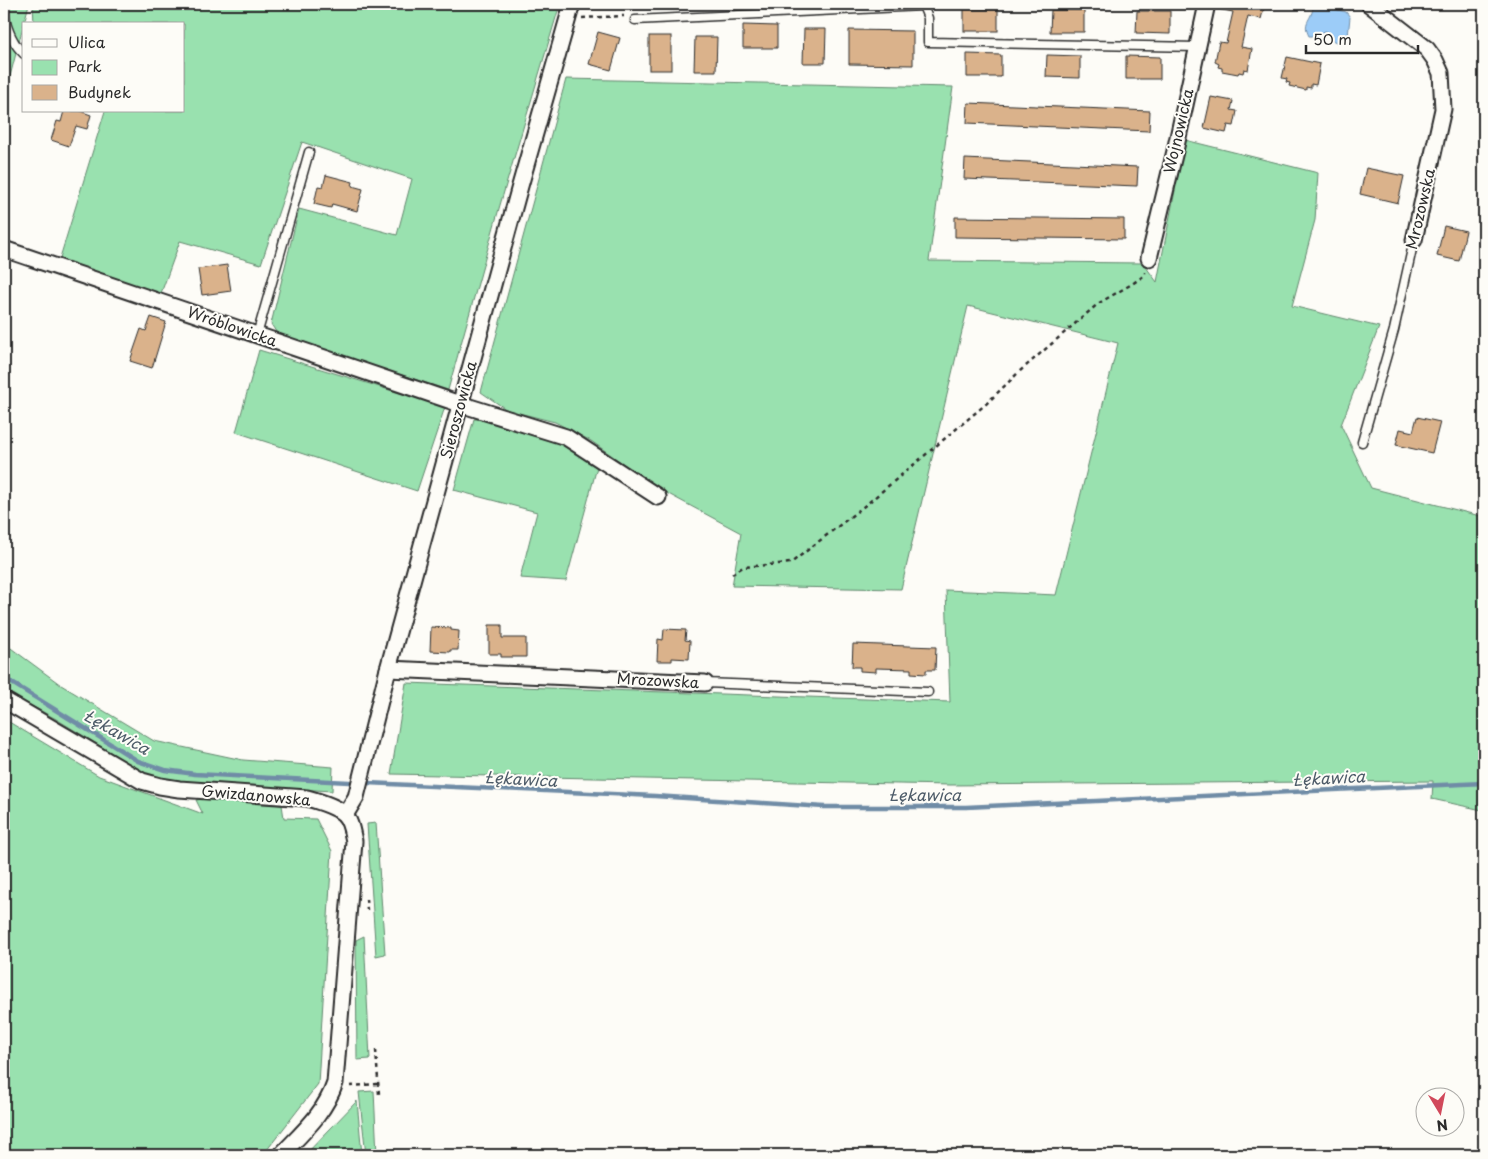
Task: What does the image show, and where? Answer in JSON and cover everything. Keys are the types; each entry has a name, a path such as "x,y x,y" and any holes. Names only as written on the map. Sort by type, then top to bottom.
{"street":[{"name":"Wojnowicka","path":"1149,258 1207,4"},
{"name":"Mrozowska","path":"1369,4 1427,49 1441,73 1444,109 1414,240"},
{"name":"Sieroszowicka","path":"345,814 356,798 388,669 570,10"},
{"name":"Wróblowicka","path":"4,250 460,404 566,437 658,498"},
{"name":"Mrozowska","path":"388,669 705,683"},
{"name":"Gwizdanowska","path":"4,700 142,781 179,789 307,798 324,803 345,814"},
{"path":"281,1155 314,1121 330,1099 336,1082 354,842 345,814"}],"lane":[{"path":"635,20 923,6 928,18 928,42 1198,47"},
{"path":"4,14 12,38 22,52"},
{"path":"257,335 309,152"},
{"name":"Mrozowska","path":"1362,442 1394,330 1414,240"},
{"name":"Mrozowska","path":"705,683 928,692"}],"path":[{"path":"570,10 582,18 629,16 635,20"},
{"path":"732,574 743,567 792,563 868,503 979,410 1020,371 1099,303 1145,275"},
{"path":"376,1050 379,1095"},
{"path":"336,1082 350,1086 378,1084"}],"green space":[{"path":"4,4 29,4 24,22 22,22 22,31 4,99"},
{"path":"33,4 560,4 500,205 448,390 278,335 271,324 299,209 397,235 412,179 302,142 261,264 180,241 160,296 59,261 105,112 185,112 185,22 34,22"},
{"path":"566,79 953,87 929,261 1143,263 1157,282 1185,140 1318,173 1315,220 1292,306 1379,327 1341,425 1371,488 1484,517 1484,835 1482,810 1432,799 1433,781 950,785 391,774 406,683 950,702 946,590 1056,595 1118,343 968,306 901,589 732,586 741,533 661,490 591,441 555,422 507,410 481,392"},
{"path":"259,350 445,407 417,491 236,432"},
{"path":"474,419 491,419 560,442 597,467 566,581 520,578 537,512 454,490"},
{"path":"4,643 61,685 154,741 243,760 333,767 332,791 212,784 151,777 56,719 4,691"},
{"path":"4,719 99,776 203,814 196,800 210,798 282,805 284,818 316,819 332,851 318,1084 263,1155 4,1155"},
{"path":"376,823 385,954 376,956 367,824"},
{"path":"364,936 370,1059 357,1060 356,940"},
{"path":"374,1091 377,1155 366,1155 359,1092"},
{"path":"357,1101 362,1155 305,1155"}],"water":[{"path":"1319,5 1346,12 1350,17 1348,36 1338,43 1330,39 1328,32 1325,31 1316,36 1309,36 1306,28 1307,24 1313,8"}],"building":[{"path":"1218,4 1265,4 1261,19 1248,16 1241,47 1252,49 1248,70 1244,69 1243,73 1222,71 1222,68 1218,67 1219,64 1215,62 1219,42 1226,43 1233,12 1217,9"},
{"path":"964,9 998,9 998,31 964,31"},
{"path":"1051,10 1084,10 1084,32 1050,32"},
{"path":"1137,11 1170,11 1170,34 1136,33"},
{"path":"743,25 777,26 777,48 743,48"},
{"path":"804,29 826,29 825,63 803,63"},
{"path":"849,30 913,31 913,65 849,64"},
{"path":"598,32 620,38 611,70 589,64"},
{"path":"649,36 671,36 671,70 649,70"},
{"path":"695,37 717,37 716,71 694,71"},
{"path":"967,54 1001,55 1001,77 967,77"},
{"path":"1047,55 1080,56 1080,78 1046,77"},
{"path":"1126,56 1160,57 1160,79 1126,79"},
{"path":"1287,57 1320,64 1316,85 1311,84 1311,88 1306,87 1306,90 1289,86 1290,83 1286,82 1287,79 1282,78"},
{"path":"1211,97 1233,101 1231,110 1237,111 1234,126 1228,125 1226,133 1204,128"},
{"path":"968,103 1150,111 1149,131 967,123"},
{"path":"64,112 83,112 91,115 87,129 76,126 69,146 51,140 57,121 61,122"},
{"path":"965,159 1138,167 1137,186 964,179"},
{"path":"1366,168 1404,176 1398,203 1360,194"},
{"path":"326,175 353,182 352,186 363,189 357,211 332,204 331,208 314,204 318,186 323,187"},
{"path":"955,217 1124,219 1124,239 955,237"},
{"path":"1444,226 1466,231 1459,261 1437,256"},
{"path":"227,265 231,291 202,295 198,269"},
{"path":"151,317 166,322 152,368 130,361 141,329 146,331"},
{"path":"1417,417 1440,422 1432,453 1396,445 1400,429 1413,432"},
{"path":"489,625 502,625 502,638 526,638 526,657 501,657 501,654 489,654"},
{"path":"431,627 451,628 451,630 459,631 458,650 450,650 450,652 430,651"},
{"path":"664,629 686,630 685,640 690,641 689,659 672,658 672,661 657,661 658,639 663,640"},
{"path":"853,644 936,647 935,670 926,670 926,674 911,673 911,669 876,668 876,672 860,671 860,667 852,667"}],"waterway":[{"name":"Łękawica","path":"4,678 138,761 165,770 195,774 349,782"},
{"name":"Łękawica","path":"367,783 655,796 824,807 966,807 1484,783"}]}
